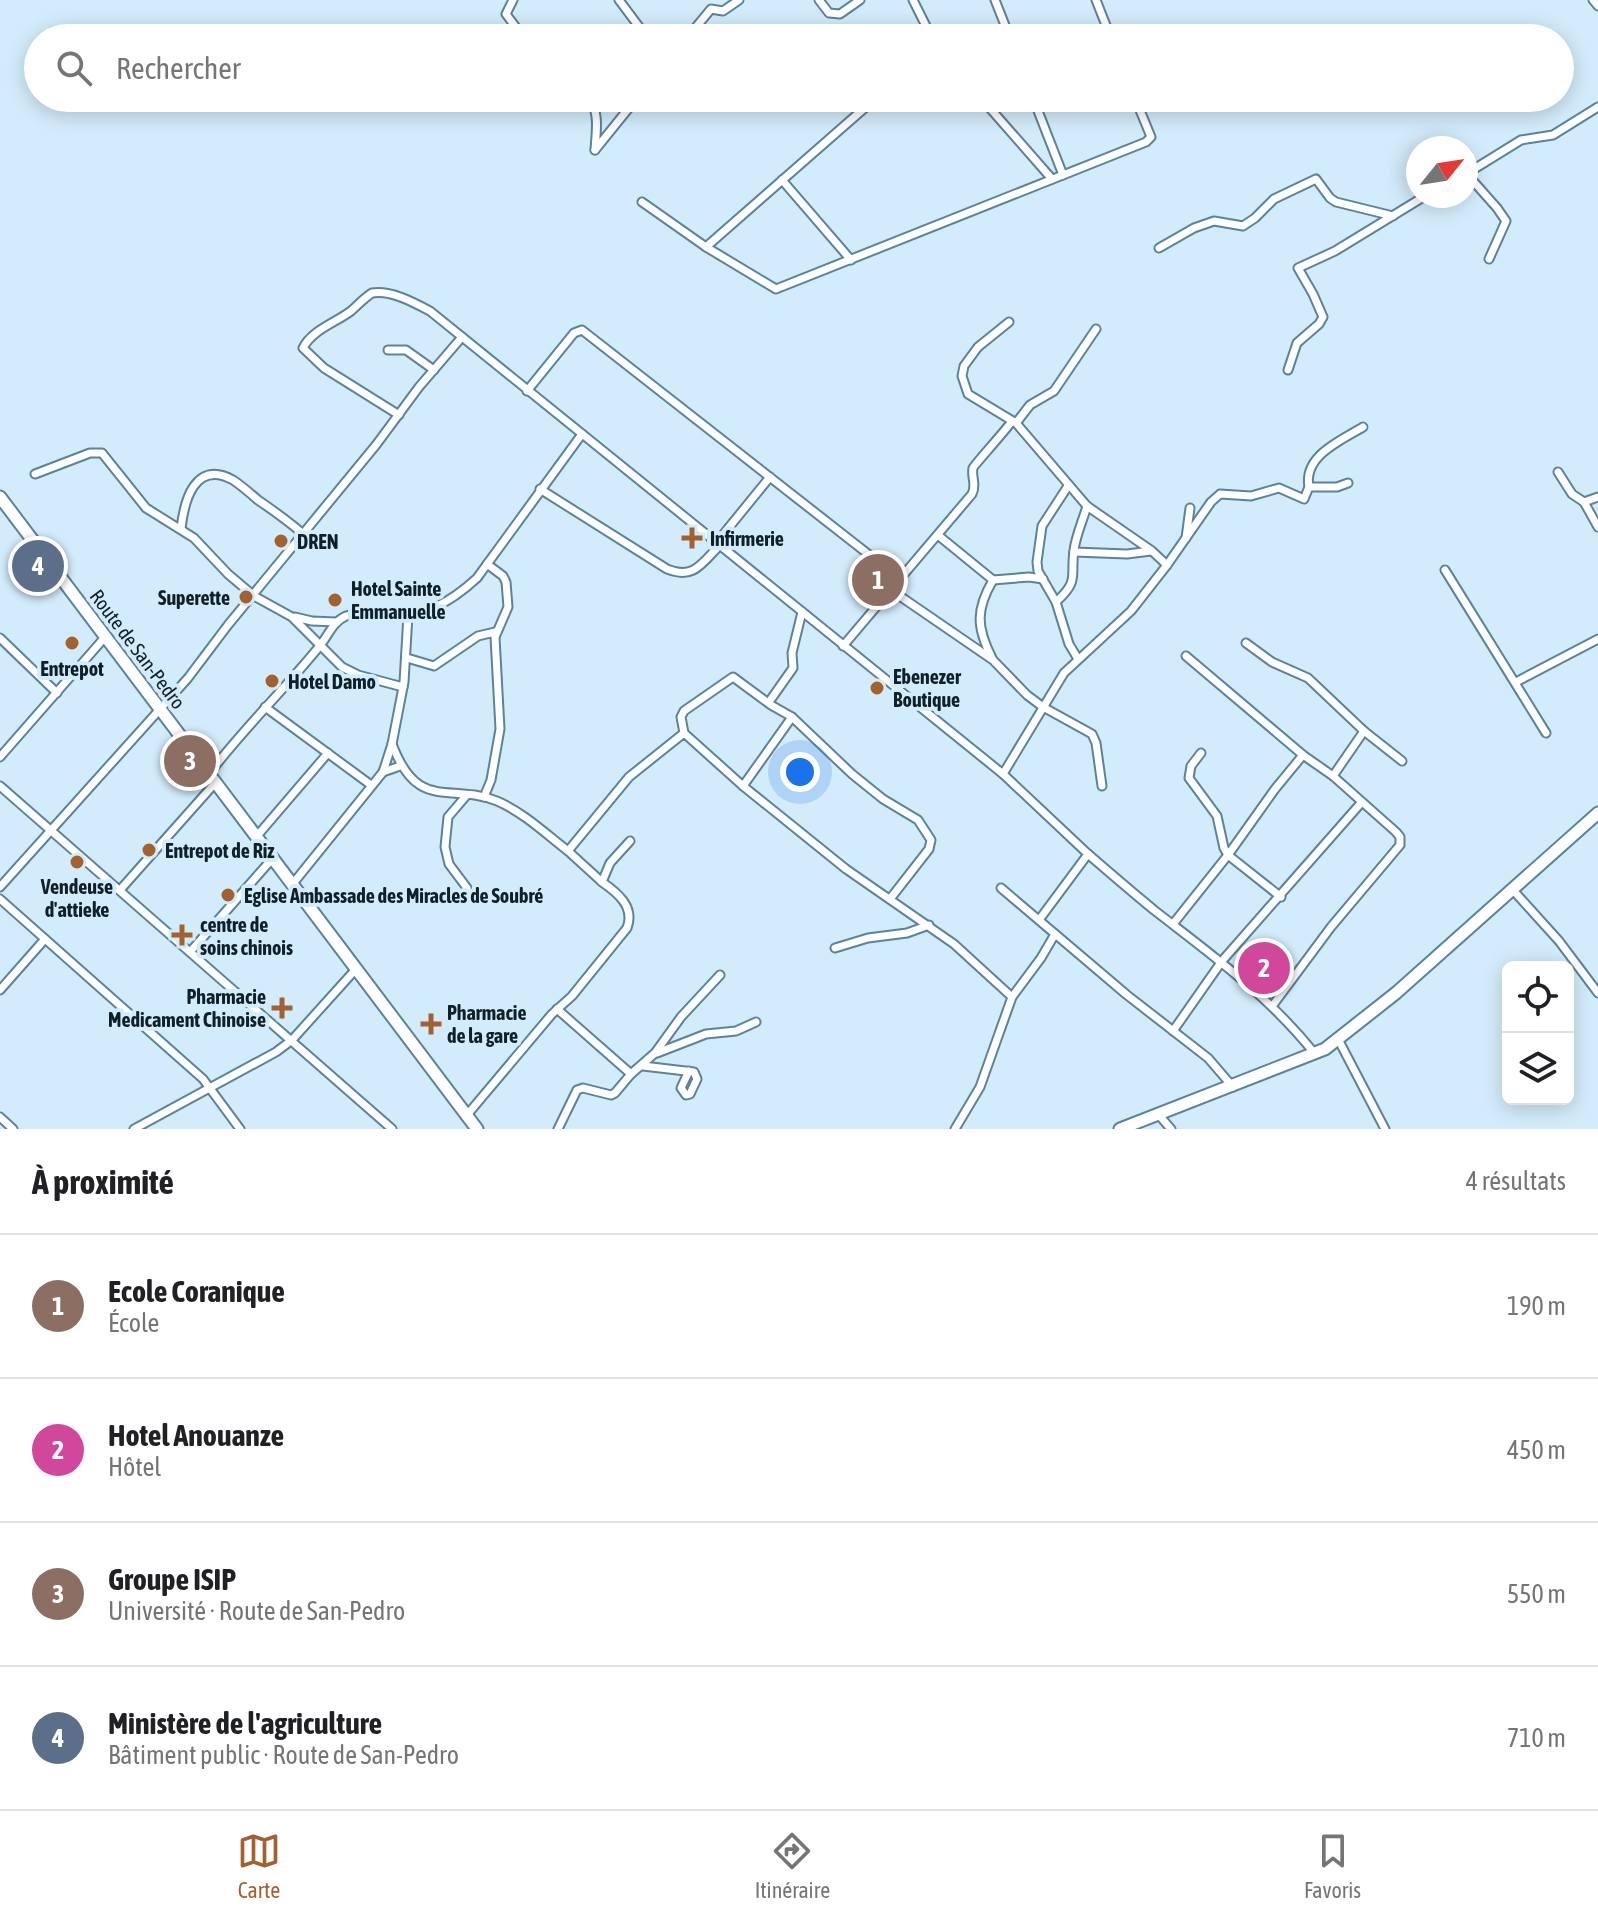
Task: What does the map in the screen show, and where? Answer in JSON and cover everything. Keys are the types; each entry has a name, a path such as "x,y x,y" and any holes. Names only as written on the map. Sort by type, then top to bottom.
{"main road":[{"name":"Route de San-Pedro","path":"1,500 477,1129"},
{"path":"1120,1129 1315,1054 1338,1039 1387,1001 1598,813"}],"street":[{"path":"513,0 506,14 514,24"},
{"path":"619,0 637,24"},
{"path":"705,0 711,9 723,11 739,0"},
{"path":"819,0 829,13 840,14 860,0"},
{"path":"913,0 925,24"},
{"path":"995,0 1004,24"},
{"path":"1096,0 1105,24"},
{"path":"1593,0 1598,6"},
{"path":"699,24 711,9"},
{"path":"1478,167 1521,140 1553,135 1598,107"},
{"path":"595,112 595,150 626,112"},
{"path":"706,247 860,112"},
{"path":"993,112 1052,179"},
{"path":"1038,112 1063,175"},
{"path":"642,202 706,247 776,289 1146,142 1151,137 1141,112"},
{"path":"1159,248 1214,221 1243,226 1274,199 1316,179 1336,202 1393,216"},
{"path":"782,180 851,260"},
{"path":"1478,187 1506,221 1489,259"},
{"path":"1288,370 1297,343 1323,317 1298,268 1335,251 1406,208"},
{"path":"399,415 324,368 303,348 304,343 352,310 366,296 378,292 416,303 719,543 1003,774 1088,854 1222,961 1273,1005 1315,1054"},
{"path":"1009,322 970,356 964,366 964,385 975,400 1014,422 1087,506 1167,565"},
{"path":"843,646 975,490 975,462 1030,405 1054,391 1096,329"},
{"path":"527,391 574,333 582,330 900,579"},
{"path":"0,887 179,688 462,337"},
{"path":"388,350 403,348 434,370"},
{"path":"1003,774 1064,673 1131,611 1220,494 1251,496 1279,488 1304,499 1309,487 1308,472 1316,459 1363,427"},
{"path":"120,890 213,778 236,739 320,646 336,622 348,615 408,615 458,596 487,564 582,434"},
{"path":"35,474 90,453 102,453 146,508 194,538 254,596 292,617 342,667 358,675 403,687"},
{"path":"1558,472 1572,494 1584,502 1598,527"},
{"path":"181,529 183,511 193,487 209,474 231,479 304,535"},
{"path":"540,489 667,569 688,573 696,569 719,543 770,477"},
{"path":"1309,487 1337,487 1348,483"},
{"path":"1068,486 1041,531 1037,562 1056,602 1066,637 1078,659"},
{"path":"1584,502 1598,497"},
{"path":"1056,602 1074,582 1074,552 1087,506"},
{"path":"1186,539 1190,508"},
{"path":"939,536 993,580 1043,579"},
{"path":"1074,552 1127,554 1152,551"},
{"path":"484,797 491,780 500,729 495,632 505,616 508,597 503,576 487,564"},
{"path":"1445,570 1546,733"},
{"path":"993,580 980,605 981,636 993,660"},
{"path":"891,590 993,660 1043,707 1092,734 1102,786"},
{"path":"769,702 793,668 792,653 802,612"},
{"path":"383,772 403,687 408,615"},
{"path":"292,617 336,622"},
{"path":"407,658 434,666 478,636 495,632"},
{"path":"0,757 106,636"},
{"path":"0,638 57,693"},
{"path":"1516,682 1598,639"},
{"path":"1246,643 1272,662 1308,678 1364,731 1402,761"},
{"path":"1186,656 1303,755 1333,776 1400,837 1400,845 1338,918 1273,1005"},
{"path":"890,899 929,849 931,840 928,832 909,813 883,799 792,717 735,678 684,711 681,717 684,733 743,786 846,869 954,944 1012,997"},
{"path":"265,707 371,785"},
{"path":"743,786 792,717"},
{"path":"1333,776 1364,731"},
{"path":"568,851 629,777 684,733"},
{"path":"392,744 400,766 432,792 484,797 523,816 568,851 627,907 629,922 623,933 467,1115"},
{"path":"257,836 328,753"},
{"path":"1201,753 1191,766 1189,778 1217,816 1224,848 1228,855 1281,897"},
{"path":"1173,924 1303,755"},
{"path":"291,886 371,785 383,772 400,766"},
{"path":"0,786 392,1129"},
{"path":"466,796 448,817 445,847 449,864 467,888"},
{"path":"1173,1031 1222,961 1361,803"},
{"path":"602,882 610,863 630,841"},
{"path":"1039,920 1088,854"},
{"path":"190,952 272,859"},
{"path":"1001,888 1208,1058 1233,1087"},
{"path":"1512,889 1559,941 1598,993"},
{"path":"0,899 210,1086 240,1129"},
{"path":"835,948 868,938 907,933 929,925"},
{"path":"955,1129 980,1087 1012,997 1055,934"},
{"path":"0,990 45,939"},
{"path":"134,1129 276,1052 292,1040 356,969"},
{"path":"558,1129 577,1090 583,1088 613,1095 655,1053 681,1017 720,975"},
{"path":"557,1009 631,1074"},
{"path":"655,1053 699,1037 736,1031 756,1022"},
{"path":"1338,1039 1385,1129"},
{"path":"643,1066 689,1071"},
{"path":"1158,1114 1171,1129"},
{"path":"0,1117 13,1129"}],"place":[{"name":"Infirmerie","path":"692,538"},
{"name":"DREN","path":"281,541"},
{"name":"Ministère de l'agriculture","path":"38,566"},
{"name":"Ecole Coranique","path":"878,580"},
{"name":"Superette","path":"246,597"},
{"name":"Hotel Sainte Emmanuelle","path":"335,600"},
{"name":"Entrepot","path":"72,643"},
{"name":"Hotel Damo","path":"272,681"},
{"name":"Ebenezer Boutique","path":"877,688"},
{"name":"Groupe ISIP","path":"190,761"},
{"name":"Entrepot de Riz","path":"149,850"},
{"name":"Vendeuse d'attieke","path":"77,862"},
{"name":"Eglise Ambassade des Miracles de Soubré","path":"228,895"},
{"name":"centre de soins chinois","path":"182,935"},
{"name":"Hotel Anouanze","path":"1264,968"},
{"name":"Pharmacie Medicament Chinoise","path":"282,1008"},
{"name":"Pharmacie de la gare","path":"431,1024"}]}
